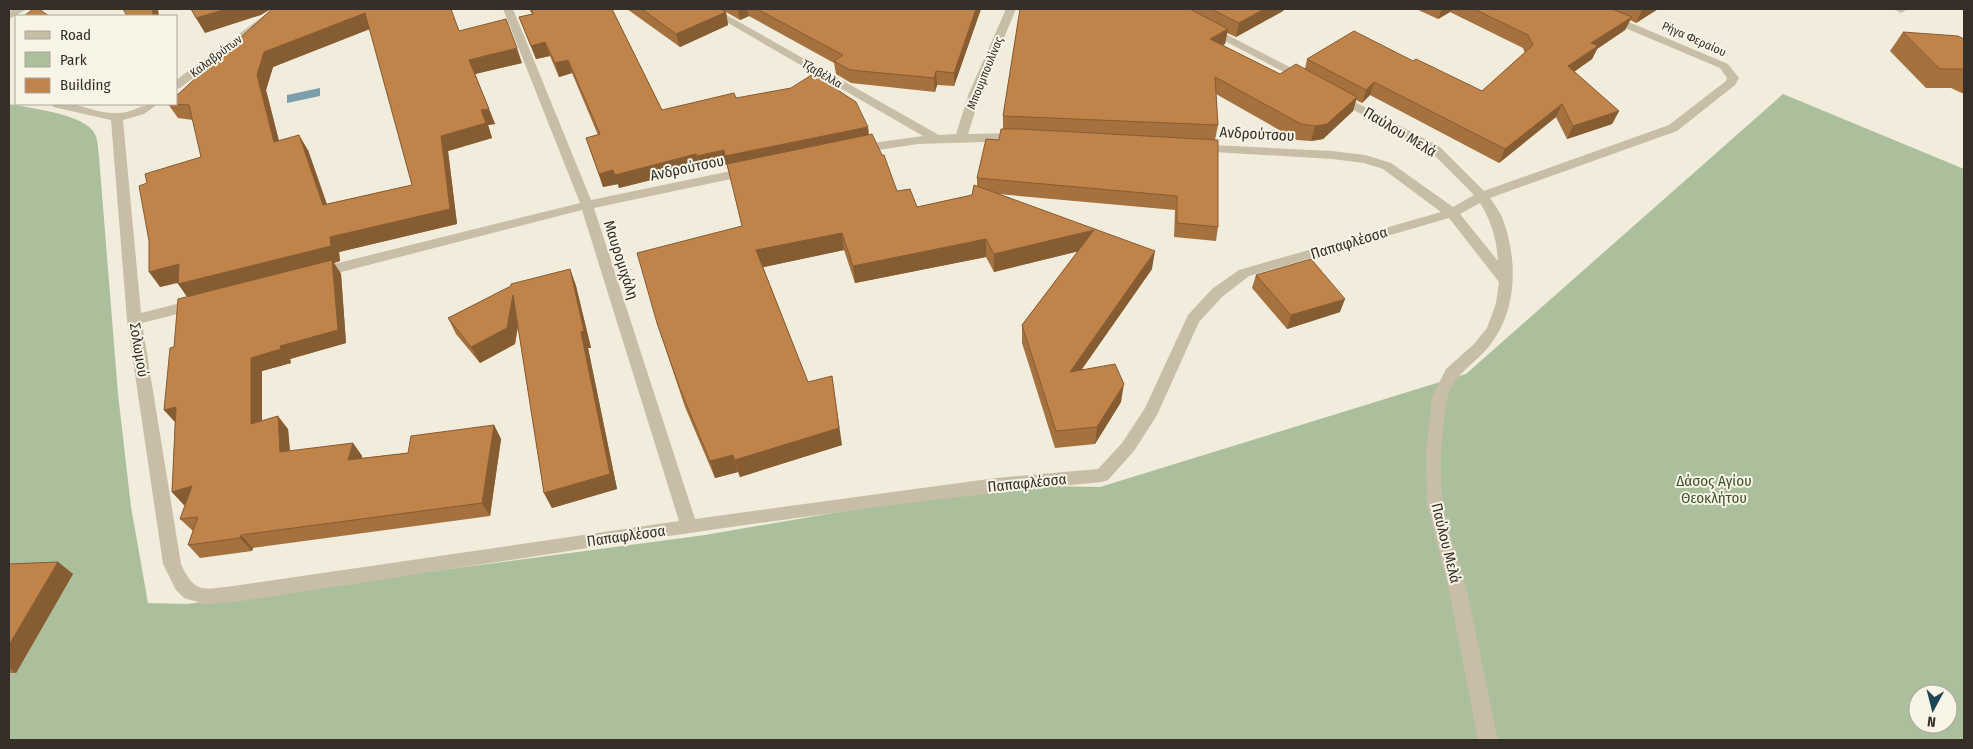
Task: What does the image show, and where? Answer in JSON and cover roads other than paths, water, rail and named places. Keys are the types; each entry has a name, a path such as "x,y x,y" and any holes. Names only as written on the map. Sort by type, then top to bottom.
{"street":[{"path":"9,16 22,9"},
{"name":"Καλαβρύτων","path":"178,85 280,9"},
{"name":"Μαυρομιχάλη","path":"508,9 587,205 689,527"},
{"name":"Τζαβέλλα","path":"709,9 935,138"},
{"name":"Μπουμπουλίνας","path":"962,137 975,93 1012,9"},
{"name":"Ρήγα Φεραίου","path":"1589,9 1724,66 1730,73"},
{"name":"Παύλου Μελά","path":"1193,20 1436,150 1482,196 1495,216 1504,250 1506,281 1503,303 1493,330 1479,348 1451,373 1440,397 1434,450 1435,505 1458,590 1488,740"},
{"name":"Παπαφλέσσα","path":"180,578 183,588 193,594 209,596 247,592 689,527 996,486 1102,475 1128,447 1152,411 1193,319 1217,293 1244,273 1452,212 1482,196 1673,128 1731,83 1733,78 1730,73"},
{"path":"61,105 117,118 128,116 150,105"},
{"name":"Σολωμού","path":"117,118 134,320 172,564 180,578"},
{"path":"844,152 882,144 935,138 1031,138"},
{"name":"Ανδρούτσου","path":"1180,146 1332,155 1372,161 1398,172 1452,212 1506,281"},
{"name":"Ανδρούτσου","path":"308,276 587,205 758,170"},
{"path":"134,320 212,300"}],"water":[{"path":"320,88 320,96 287,103 287,95"}],"park label":[{"name":"Δάσος Αγίου Θεοκλήτου","path":"1714,490"}]}
